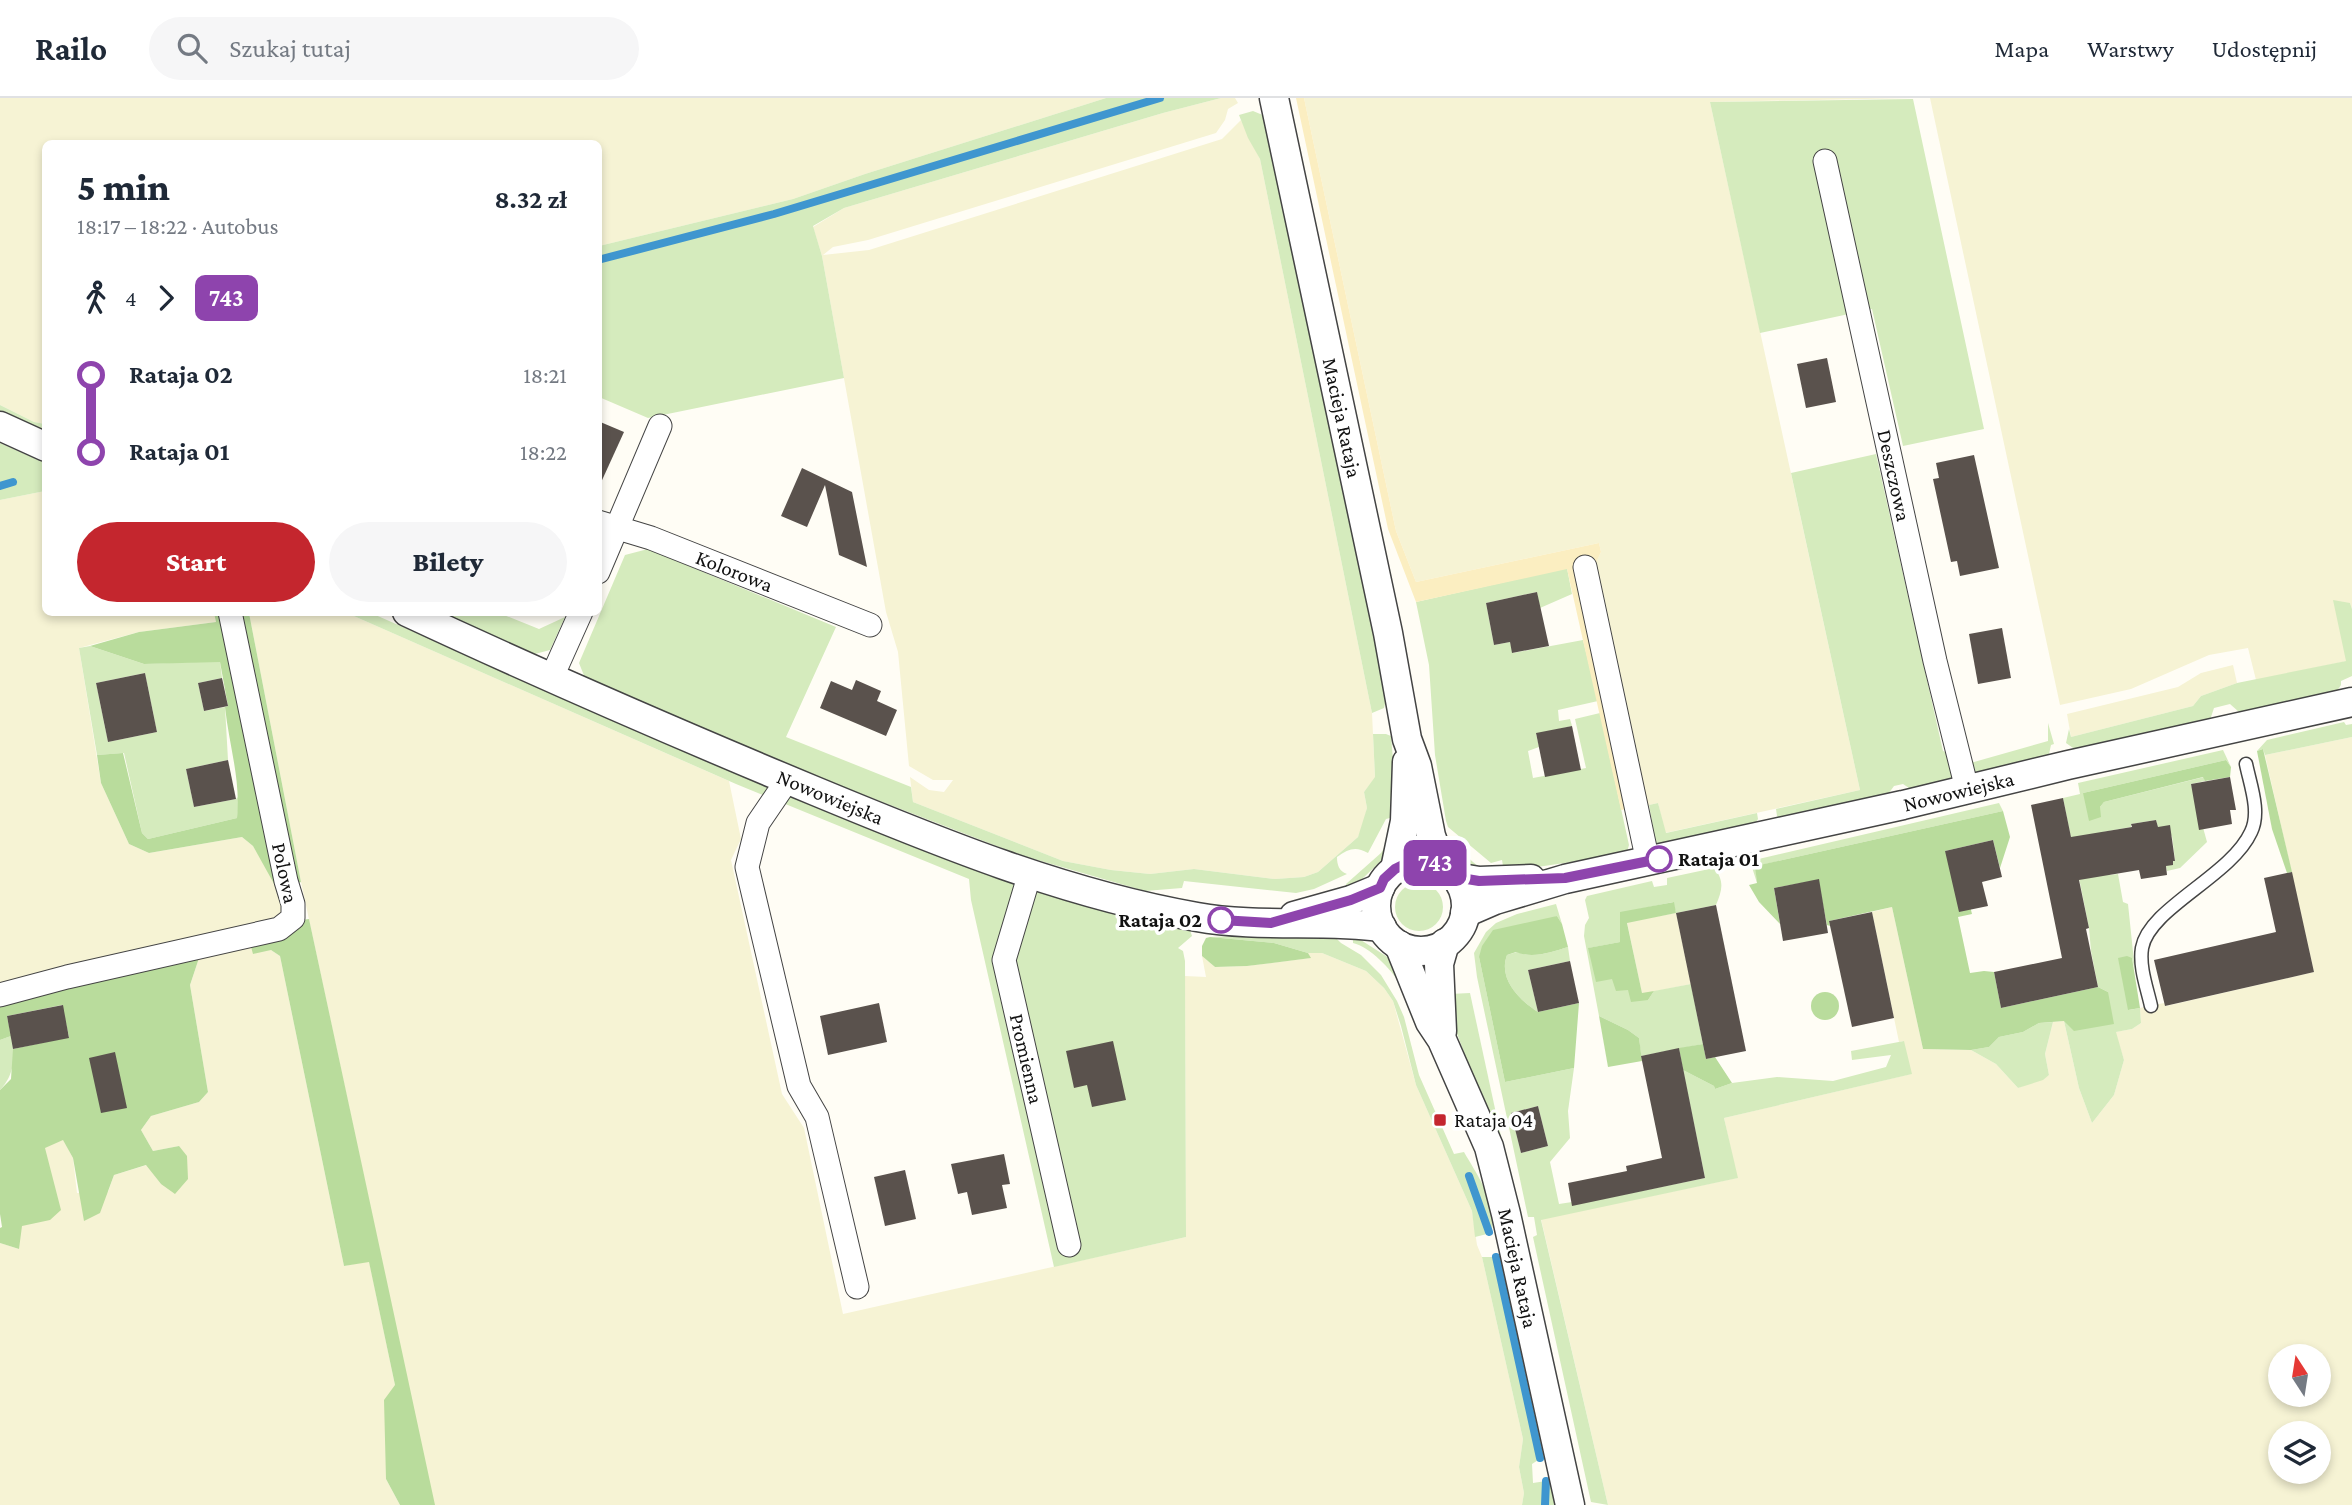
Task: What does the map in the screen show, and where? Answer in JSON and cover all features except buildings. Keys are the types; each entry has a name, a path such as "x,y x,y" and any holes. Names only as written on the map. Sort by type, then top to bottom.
{"street":[{"name":"Macieja Rataja","path":"1274,98 1388,633 1407,738 1420,779 1431,836 1448,872"},
{"name":"Deszczowa","path":"1825,160 1935,661 1968,789"},
{"path":"0,426 42,445"},
{"path":"602,553 608,525 660,426"},
{"name":"Kolorowa","path":"608,525 651,538 870,625"},
{"path":"1585,567 1647,862"},
{"name":"Polowa","path":"0,995 279,929 293,918 293,904 231,616"},
{"name":"Nowowiejska","path":"417,616 551,679 788,779 923,835 1030,873 1105,895 1198,917 1271,923 1356,924 1390,936"},
{"path":"551,679 579,616"},
{"name":"Nowowiejska","path":"1465,913 1565,878 1647,862 2352,702"},
{"name":"Macieja Rataja","path":"1388,878 1405,821 1407,738"},
{"path":"788,779 758,823 747,867 799,1086 817,1117 857,1287"},
{"path":"1423,861 1448,872 1464,893 1463,923 1454,936 1428,950 1413,950 1390,936 1376,908 1388,878 1409,862 1423,861"},
{"name":"Nowowiejska","path":"1448,872 1479,881 1565,878"},
{"name":"Promienna","path":"1030,873 1004,960 1069,1245"},
{"name":"Nowowiejska","path":"1271,923 1351,900 1388,878"},
{"name":"Macieja Rataja","path":"1390,936 1430,1022 1443,1040 1489,1147 1570,1505"},
{"name":"Macieja Rataja","path":"1443,1040 1439,964 1445,943"}],"lane":[{"path":"2151,1006 2142,965 2142,949 2147,933 2160,917 2210,878 2234,855 2252,832 2254,804 2246,764"}],"shaded area":[{"path":"0,98 1106,98 793,199 602,245 602,140 42,140 42,423 0,405"},
{"path":"1221,98 1235,98 1238,103 1228,109 1225,120 1216,133 868,240 833,247 823,255 869,250 1222,139 1241,120 1260,159 1372,713 1375,778 1364,792 1367,808 1363,825 1358,837 1318,872 1304,877 1275,879 1194,869 1150,874 1063,861 913,802 910,777 929,790 944,792 953,780 933,780 909,766 898,652 886,612 822,256 813,227 844,208"},
{"path":"1304,98 1913,98 1710,102 1860,790 1665,833 1658,803 1649,805 1594,566 1601,552 1599,543 1416,582 1396,531"},
{"path":"1930,98 2352,98 2352,609 2350,603 2347,661 2256,680 2248,648 2209,655 2131,689 2060,705"},
{"path":"42,492 42,616 215,616 216,622 139,632 79,648 101,783 129,844 149,853 242,837 253,846 278,891 282,908 281,920 108,964 95,959 65,972 0,990 0,500"},
{"path":"250,616 354,616 729,781 741,839 731,860 782,1094 804,1128 843,1314 1186,1237 1185,976 1206,977 1202,956 1215,967 1310,958 1308,953 1322,953 1366,971 1393,1001 1416,1085 1472,1211 1477,1245 1523,1439 1519,1467 1524,1493 1522,1505 434,1505 301,882"},
{"path":"2233,665 2237,683 2201,696 2193,706 2071,737 2067,714 2178,687 2201,673"},
{"path":"2352,737 2352,1505 1608,1505 1541,1219 1737,1178 1724,1118 1911,1074 1903,1041 1899,1042 1872,912 1892,907 1923,1049 1971,1050 1996,1064 2018,1088 2049,1075 2045,1054 2053,1022 2064,1021 2079,1088 2092,1123 2114,1095 2124,1060 2115,1032 2132,1029 2141,1023 2140,1008 2164,1003 2166,1006 2314,972 2265,755"},
{"path":"1676,913 1691,984 1642,994 1627,922"},
{"path":"250,943 280,956 344,1266 369,1261 395,1385 386,1479 400,1505 0,1505 0,1243 19,1249 8,1149 63,1139 73,1158 77,1193 108,1192 114,1175 147,1165 161,1184 179,1146 153,1151 141,1130 151,1116 199,1102 208,1092 190,985 200,955"}],"green space":[{"path":"1106,98 1221,98 844,208 813,226 822,256 844,378 648,418 602,398 602,245 793,199"},
{"path":"1913,99 1984,429 1903,446 1872,309 1760,333 1710,102"},
{"path":"1253,111 1265,116 1387,695 1384,708 1372,713 1260,159 1239,115"},
{"path":"0,405 42,423 42,432 0,413"},
{"path":"0,443 42,462 42,492 0,500"},
{"path":"1876,454 1943,751 1974,762 2048,741 2048,723 2054,744 2051,745 2049,754 2043,758 1912,790 1903,784 1894,786 1886,797 1780,819 1776,809 1860,790 1791,473"},
{"path":"648,549 836,627 786,737 911,787 913,802 1063,861 1150,874 1194,869 1275,879 1304,877 1318,872 1358,837 1367,808 1364,792 1375,777 1373,734 1391,736 1395,783 1394,817 1386,819 1368,853 1352,849 1337,857 1339,867 1347,874 1314,889 1296,893 1184,881 1182,888 1145,891 1020,855 833,783 585,678 579,663 599,616 602,616 602,609 625,555"},
{"path":"1567,568 1572,594 1540,608 1537,592 1486,603 1494,645 1510,642 1513,653 1583,640 1598,701 1558,710 1559,721 1570,719 1572,726 1536,734 1539,747 1528,751 1533,778 1586,768 1575,719 1600,713 1629,845 1627,852 1618,855 1504,872 1502,860 1491,863 1448,827 1446,821 1435,755 1429,665 1416,602"},
{"path":"2333,600 2350,603 2352,609 2352,676 2341,681 2337,691 2239,712 2230,704 2214,708 2210,720 2076,750 2066,743 2069,729 2071,737 2193,706 2201,696 2237,683 2346,661"},
{"path":"215,616 250,616 301,882 278,891 253,846 242,837 149,853 129,844 101,783 97,755 123,753 142,833 148,839 237,818 236,776 220,662 144,664 90,646 139,632 216,622"},
{"path":"354,616 378,616 514,676 1026,887 1169,928 1190,930 1192,936 1178,948 1183,951 1185,961 1186,1237 1054,1267 971,900 969,879 736,784"},
{"path":"441,616 506,616 539,629 565,617 550,650 531,655"},
{"path":"90,646 144,664 220,661 222,678 198,683 204,711 225,707 228,760 186,769 194,807 236,799 240,795 237,818 148,839 142,833 124,753 97,755 79,648","holes":["145,673 157,732 108,742 96,683"]},
{"path":"2344,722 2346,725 2352,724 2352,737 2265,755 2263,749 2257,751 2267,740"},
{"path":"2263,749 2292,872 2287,873 2272,829 2257,751"},
{"path":"2223,750 2231,767 2226,760 2083,793 2100,807 2104,802 2204,777 2205,781 2191,784 2207,842 2180,868 2167,871 2166,866 2175,860 2172,836 2158,827 2156,820 2103,832 2110,875 2118,874 2123,902 2128,904 2135,971 2132,958 2129,1010 2140,1008 2141,1023 2132,1029 2116,1032 2124,1060 2114,1095 2092,1123 2079,1088 2064,1021 2108,992 2098,987 2063,798 2080,794 2078,783"},
{"path":"2226,760 2231,767 2230,777 2205,781 2203,777 2104,802 2100,807 2101,817 2089,821 2083,793"},
{"path":"1658,803 1666,833 1757,813 1758,819 1755,824 1664,847 1656,845 1649,805"},
{"path":"1999,803 2003,811 1756,866 1757,883 1750,861"},
{"path":"2003,811 2010,837 2000,868 1993,840 1945,851 1965,883 1972,914 1958,917 1970,973 1994,972 2001,1008 2098,987 2108,992 2114,1024 2074,1031 2064,1021 2039,1023 2023,1032 1999,1037 1989,1047 1971,1050 1923,1049 1892,907 1829,921 1830,926 1827,925 1818,880 1774,888 1780,924 1759,902 1749,885 1757,883 1755,866"},
{"path":"1440,833 1481,869 1469,869 1448,850"},
{"path":"1389,840 1386,856 1347,890 1346,884 1381,853"},
{"path":"1714,868 1720,877 1721,886 1716,905 1676,913 1673,902 1620,913 1620,942 1589,948 1613,978 1648,1000 1654,991 1691,984 1703,1044 1641,1056 1639,1038 1599,1016 1584,936 1589,918 1585,900 1587,896 1652,881 1654,887 1667,885 1667,878"},
{"path":"1419,883 1436,890 1443,907 1436,924 1419,931 1402,924 1395,907 1402,890"},
{"path":"1674,902 1676,913 1627,923 1642,993 1654,991 1648,1000 1631,1002 1628,990 1616,991 1612,979 1596,982 1588,948 1620,942 1620,912"},
{"path":"1556,904 1562,924 1557,916 1479,957 1505,1082 1574,1068 1568,1111 1570,1138 1550,1162 1559,1204 1572,1202 1573,1205 1705,1178 1683,1070 1715,1089 1732,1083 1777,1077 1833,1081 1886,1067 1891,1055 1852,1060 1851,1051 1904,1041 1912,1074 1724,1118 1738,1178 1541,1220 1608,1505 1591,1502 1533,1237 1537,1235 1534,1217 1528,1217 1477,977 1474,953 1486,932 1496,923 1517,914","holes":["1538,1106 1548,1146 1521,1153 1511,1113"]},
{"path":"1557,916 1568,947 1542,954 1516,952 1507,955 1505,972 1517,995 1538,1012 1579,1003 1574,1068 1505,1082 1479,957 1482,946 1493,930"},
{"path":"309,919 435,1505 400,1505 386,1479 384,1400 395,1385 369,1262 344,1266 280,956 271,950 253,954 250,943 292,933 302,920"},
{"path":"1353,935 1389,958 1399,971 1400,984 1380,959 1353,943"},
{"path":"1334,936 1361,955 1381,975 1404,1017 1419,1075 1454,1154 1464,1152 1485,1189 1492,1209 1492,1230 1475,1237 1472,1211 1416,1085 1393,1001 1384,988 1366,971 1322,953 1308,953 1274,943 1210,937"},
{"path":"1206,938 1274,943 1308,953 1311,958 1215,967 1202,956 1202,946"},
{"path":"1568,947 1570,961 1528,970 1538,1012 1512,988 1505,972 1507,955 1517,952 1542,954"},
{"path":"200,955 190,985 208,1092 199,1102 151,1116 141,1130 153,1151 179,1146 187,1156 188,1179 175,1194 161,1184 146,1165 114,1175 100,1213 84,1221 73,1158 63,1140 45,1148 61,1210 50,1220 22,1226 19,1249 0,1243 0,1090 11,1079 13,1049 69,1037 62,1005 7,1016 11,1036 0,1040 0,1000"},
{"path":"2118,958 2132,958 2140,1008 2128,1010"},
{"path":"1825,992 1835,996 1839,1006 1835,1016 1825,1020 1815,1016 1811,1006 1815,996"},
{"path":"1470,993 1510,1178 1455,1028 1450,994"},
{"path":"1599,1016 1639,1038 1642,1061 1608,1067"},
{"path":"2053,1022 2045,1054 2049,1075 2043,1080 2018,1088 1996,1064 1971,1050 1989,1047 1999,1037 2023,1032 2039,1023"},
{"path":"11,1036 13,1065 9,1078 0,1090 0,1040"},
{"path":"1703,1044 1706,1059 1715,1057 1732,1083 1715,1089 1683,1070 1679,1048"},
{"path":"1482,1257 1496,1257 1506,1266 1546,1455 1532,1464 1533,1483 1546,1481 1556,1490 1558,1505 1522,1505 1524,1493 1519,1467 1523,1439"}],"sand":[{"path":"1296,98 1304,98 1396,531 1416,582 1599,543 1601,552 1594,567 1649,805 1621,810 1567,569 1416,602 1388,529"}],"waterway":[{"path":"602,259 774,214 1160,98"},
{"path":"0,486 13,482"},
{"path":"1469,1176 1489,1232"},
{"path":"1496,1257 1540,1458"},
{"path":"1545,1505 1546,1481"}],"bus line":[{"name":"743","path":"1221,920 1271,923 1351,900 1380,888 1384,879 1395,869 1409,862 1437,864 1455,877 1479,881 1565,878 1659,859"}],"place":[{"name":"Rataja 01","path":"1659,859"},
{"name":"Rataja 02","path":"1221,920"},
{"name":"Rataja 04","path":"1440,1120"}]}
